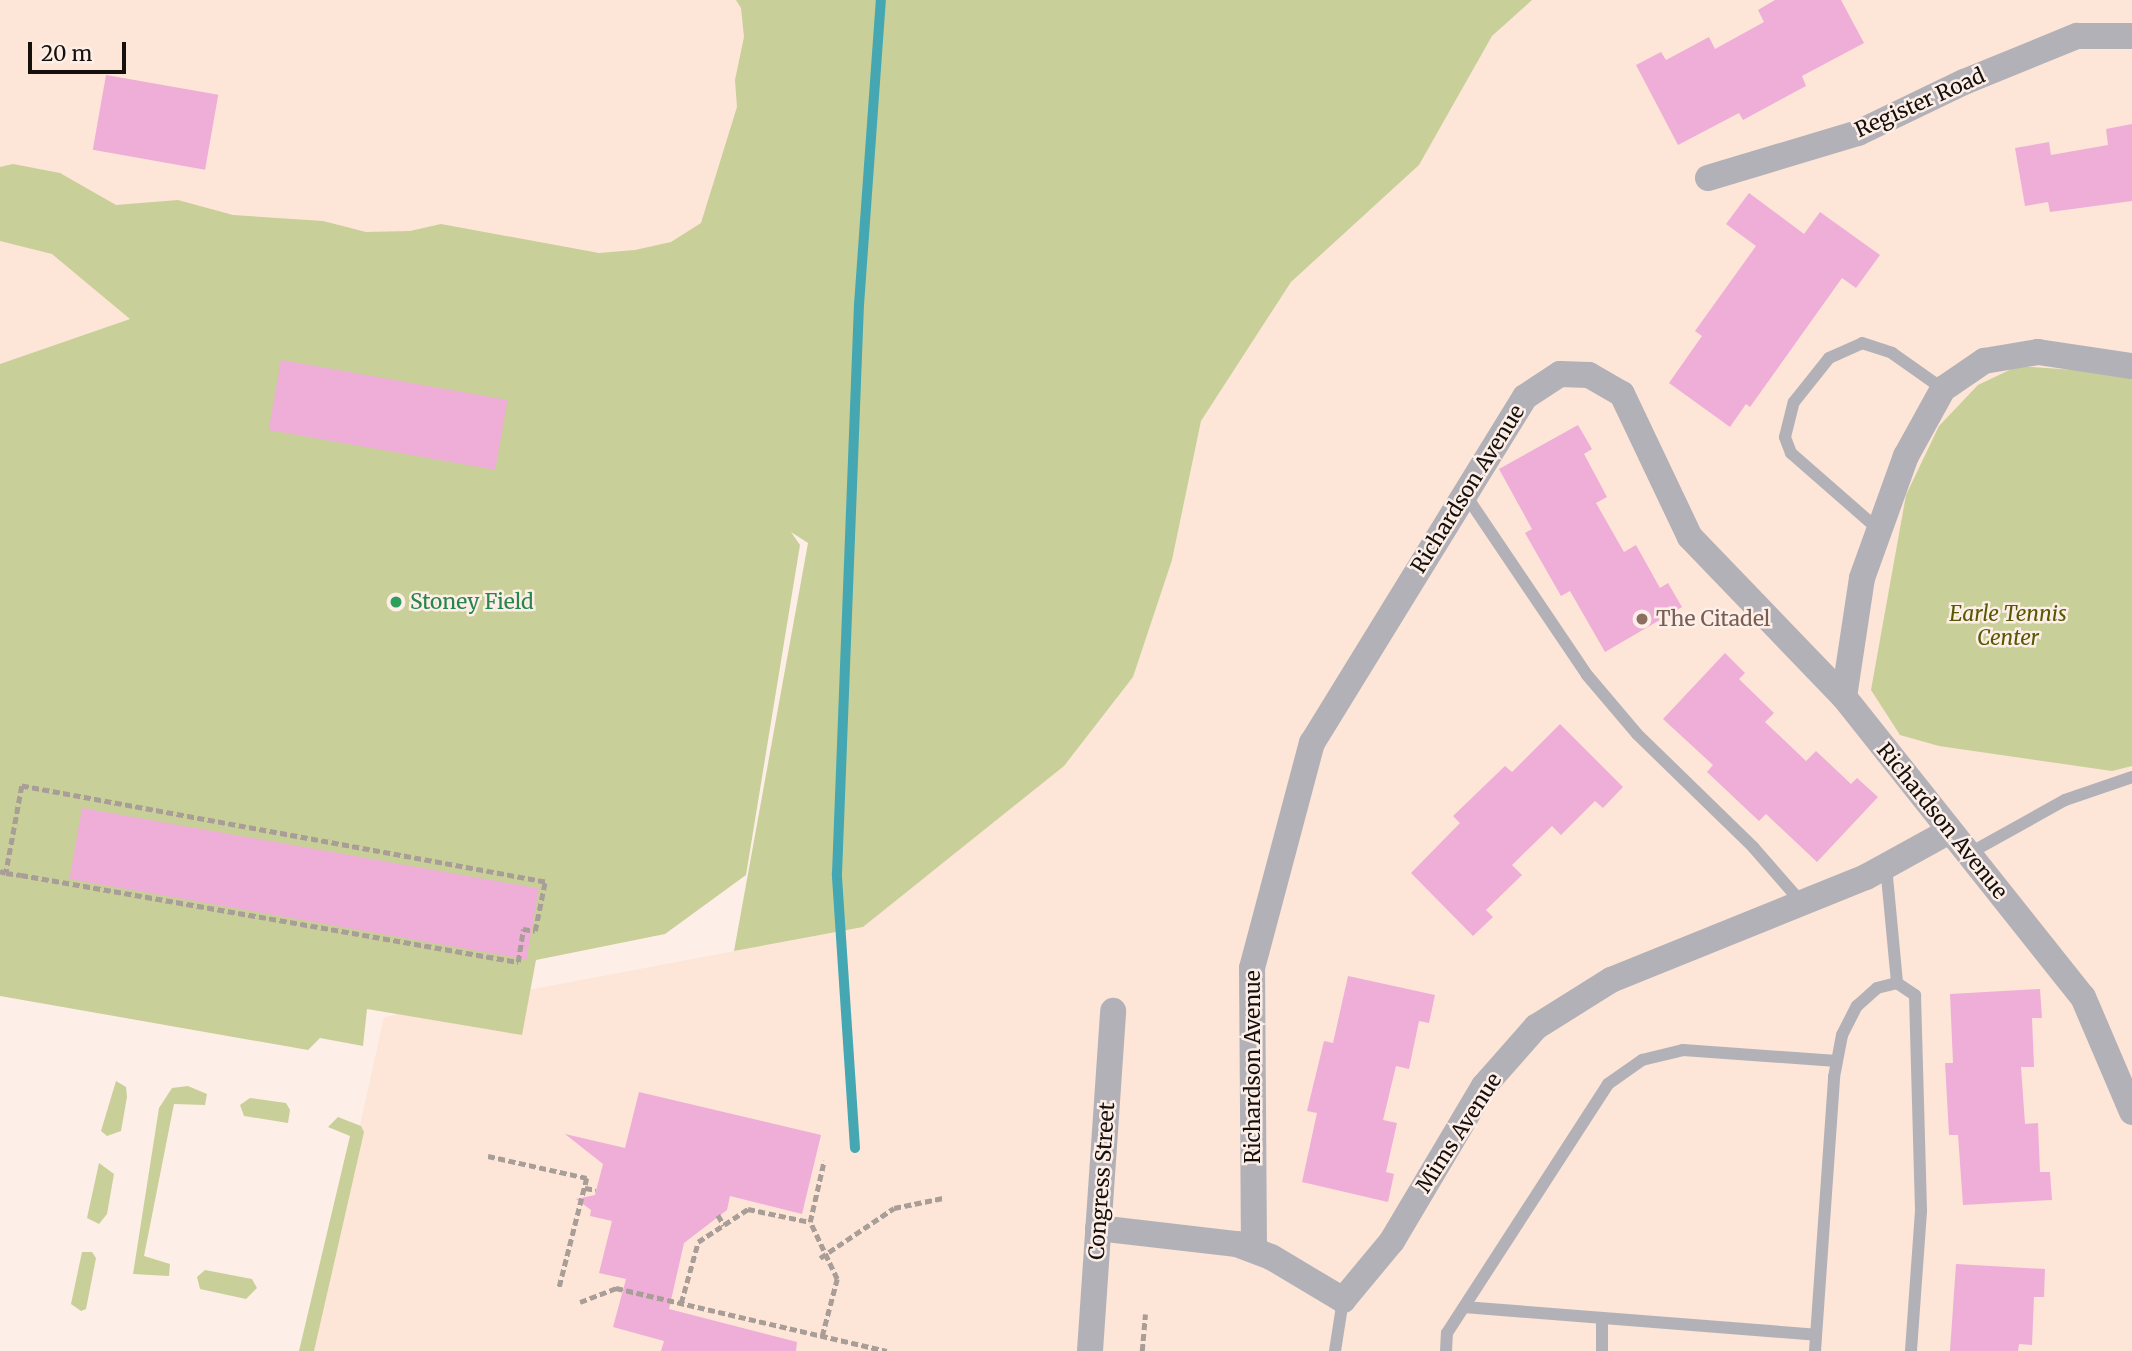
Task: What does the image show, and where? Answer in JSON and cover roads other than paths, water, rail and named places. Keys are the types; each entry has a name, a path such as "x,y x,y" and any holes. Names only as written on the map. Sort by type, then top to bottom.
{"street":[{"name":"Register Road","path":"1708,178 1858,133 1964,82 2077,36 2132,36"},
{"path":"1844,697 1862,578 1906,456 1943,389 1984,361 2038,352 2132,366"},
{"name":"Richardson Avenue","path":"1254,1250 1252,968 1312,743 1525,397 1560,374 1589,375 1622,394 1690,537 1844,697 1948,832 2083,996 2132,1112"},
{"name":"Mims Avenue","path":"1343,1300 1392,1241 1484,1086 1536,1027 1611,980 1802,903 1886,866 1948,832"},
{"name":"Congress Street","path":"1090,1351 1113,1011"},
{"path":"1098,1228 1207,1238 1254,1250 1343,1300"}],"lane":[{"path":"1879,530 1791,453 1786,437 1794,402 1829,358 1862,343 1892,353 1943,389"},
{"path":"1465,494 1603,695 1802,903"},
{"path":"1967,855 2065,800 2132,777"},
{"path":"1886,866 1897,983"},
{"path":"1815,1351 1837,1061 1842,1035 1857,1006 1877,988 1897,983 1914,995 1921,1211 1911,1351"},
{"path":"1446,1351 1447,1333 1608,1084 1642,1060 1683,1050 1837,1061"},
{"path":"1335,1351 1343,1300"},
{"path":"1464,1307 1816,1335"},
{"path":"1602,1318 1602,1351"}],"waterway":[{"path":"855,1148 837,874 859,305 881,0"}],"place":[{"name":"Stoney Field","path":"396,602"},
{"name":"The Citadel","path":"1642,619"}],"park label":[{"name":"Earle Tennis Center","path":"2008,626"}]}
